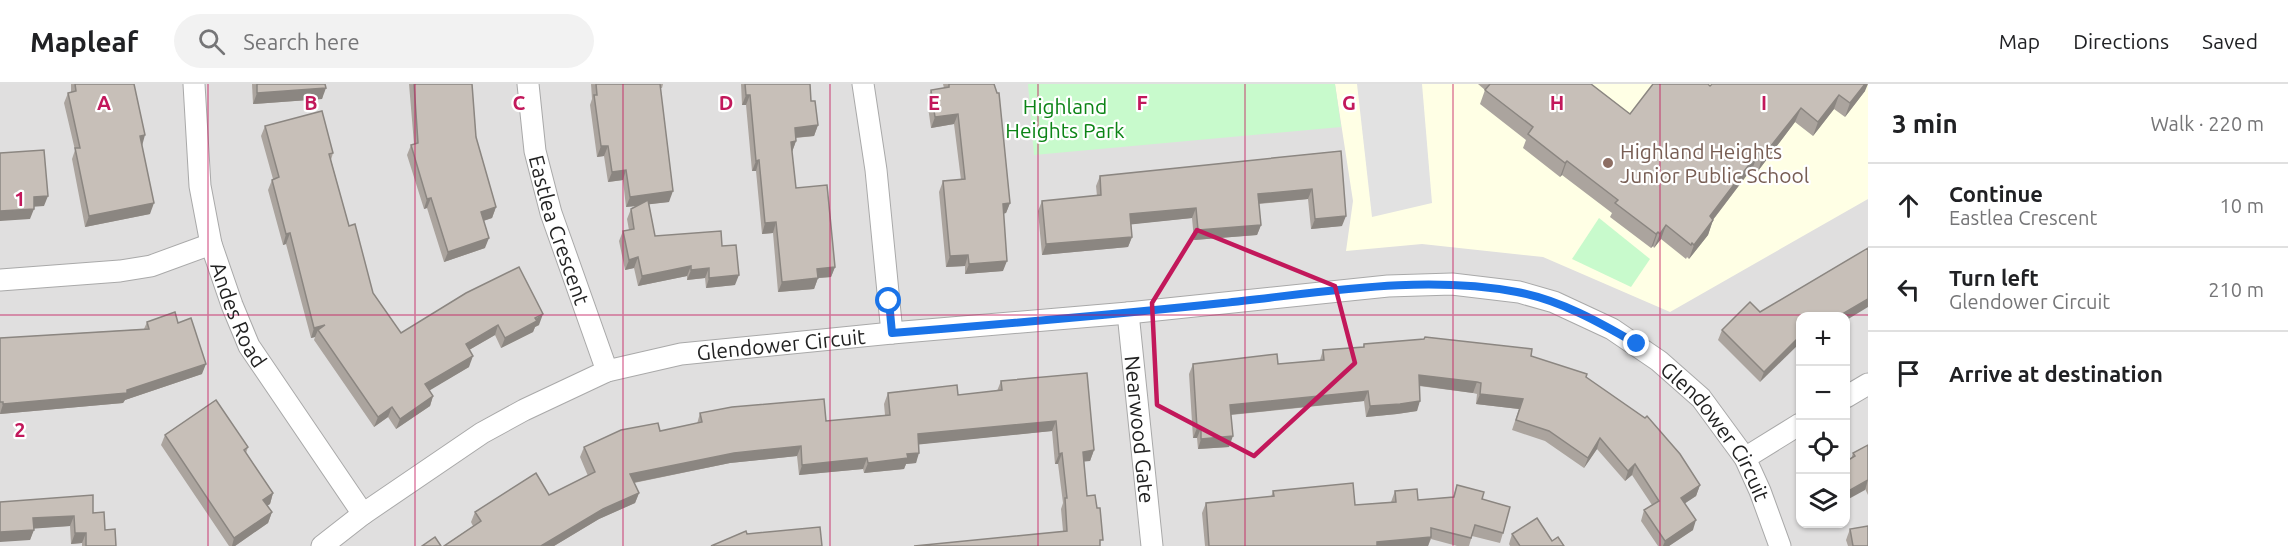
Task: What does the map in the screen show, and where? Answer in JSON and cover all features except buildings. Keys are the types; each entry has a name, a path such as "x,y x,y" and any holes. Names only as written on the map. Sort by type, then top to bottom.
{"street":[{"name":"Andes Road","path":"194,84 200,186 211,244 232,305 249,346 363,514"},
{"name":"Eastlea Crescent","path":"528,84 536,151 551,213 607,371"},
{"path":"863,84 876,170 892,333"},
{"path":"0,280 151,266 211,244"},
{"name":"Glendower Circuit","path":"322,546 363,514 482,433 524,410 607,371 681,354 1128,313 1388,286 1452,284 1519,292 1554,302 1587,316 1637,344 1666,366 1701,398 1745,458 1780,546"},
{"name":"Nearwood Gate","path":"1128,313 1152,546"},
{"path":"1850,394 1868,384"},
{"path":"1745,458 1796,426"}],"highlighted area":[{"path":"1197,230 1335,286 1355,363 1254,456 1157,405 1152,303"}],"shaded area":[{"path":"0,84 1868,84 1868,546 0,546"},
{"name":"Highland Heights Junior Public School","path":"1335,84 1868,84 1868,199 1670,312 1543,257 1422,244 1346,251 1353,201"},
{"path":"1357,84 1422,84 1432,203 1372,217"}],"green space":[{"name":"Highland Heights Park","path":"1028,84 1335,84 1341,127 1034,155"},
{"path":"1599,218 1650,259 1631,287 1572,259"}],"place":[{"name":"Highland Heights Junior Public School","path":"1608,163"}],"route":[{"path":"889,301 892,333 1128,313 1388,286 1452,284 1519,292 1554,302 1587,316 1637,344"}]}
